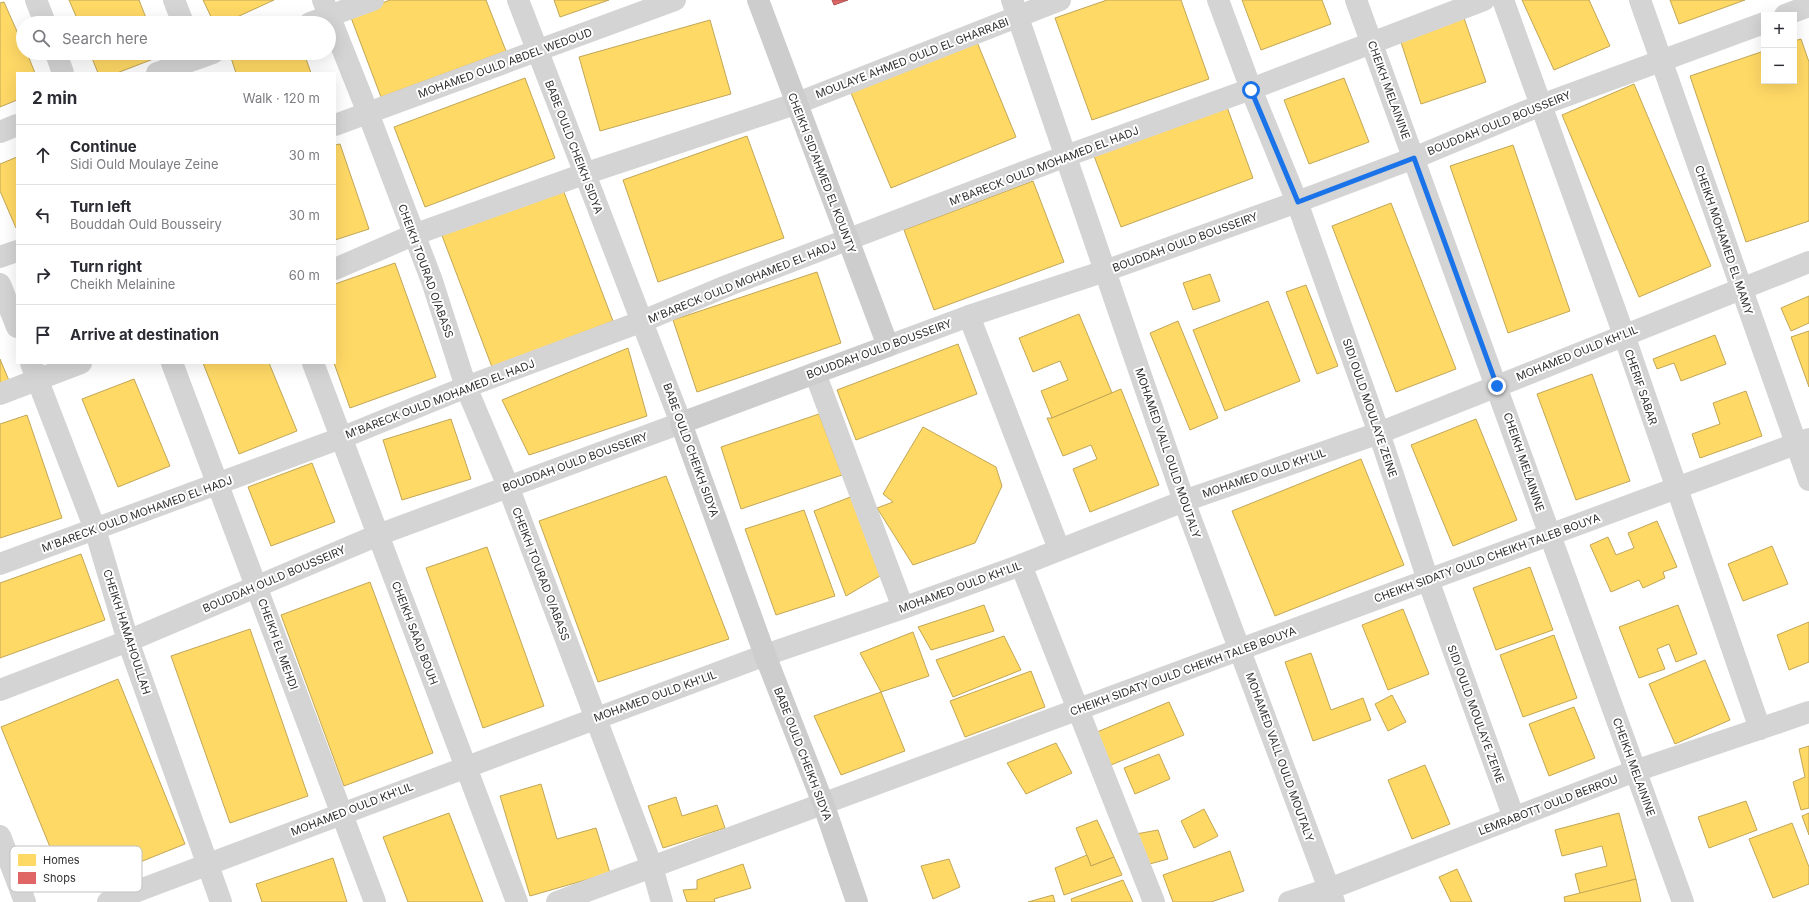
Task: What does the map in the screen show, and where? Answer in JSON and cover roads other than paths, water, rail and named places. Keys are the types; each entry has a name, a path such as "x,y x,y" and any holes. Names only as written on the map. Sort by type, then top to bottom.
{"main road":[{"name":"CHEIKH SID'AHMED EL KOUNTY","path":"758,0 795,104 888,346"},
{"name":"BOUDDAH OULD BOUSSEIRY","path":"681,423 888,346"},
{"name":"BABE OULD CHEIKH SIDYA","path":"681,423 765,655 823,803 857,902"}],"street":[{"path":"36,0 42,16"},
{"path":"174,0 180,16"},
{"path":"321,13 373,0"},
{"name":"BABE OULD CHEIKH SIDYA","path":"518,0 584,174 643,321 681,423"},
{"name":"MOHAMED OULD ABDEL WEDOUD","path":"336,125 675,0"},
{"name":"MOULAYE AHMED OULD EL GHARRABI","path":"336,269 413,235 584,174 795,104 1015,9 1060,0"},
{"name":"SIDI OULD MOULAYE ZEINE","path":"1218,0 1251,90 1298,202 1379,433 1428,580 1514,818"},
{"name":"CHEIKH MELAININE","path":"1356,0 1683,902"},
{"name":"M'BARECK OULD MOHAMED EL HADJ","path":"0,564 341,438 466,387 643,321 729,285 1066,156 1251,90 1484,0"},
{"name":"CHERIF SABAR","path":"1504,0 1624,335 1760,729"},
{"name":"CHEIKH MOHAMED EL MAMY","path":"1640,0 1741,288 1803,441 1809,480"},
{"path":"1793,12 1809,6"},
{"name":"MOHAMED VALL OULD MOUTALY","path":"1015,9 1184,501 1331,895"},
{"name":"BOUDDAH OULD BOUSSEIRY","path":"888,346 968,316 1105,271 1298,202 1414,158 1541,105 1761,24"},
{"name":"CHEIKH TOURAD O/ABASS","path":"336,45 368,113 413,235 432,281 466,387 508,486 652,867 662,902"},
{"path":"58,60 63,72"},
{"path":"159,72 199,60"},
{"path":"0,132 16,125"},
{"path":"0,258 16,251"},
{"name":"MOHAMED OULD KH'LIL","path":"142,889 765,655 903,608 1020,565 1184,501 1379,433 1809,262"},
{"path":"0,284 16,324"},
{"path":"968,316 1059,549"},
{"path":"0,394 34,371 75,364"},
{"name":"CHEIKH EL MEHDI","path":"172,364 375,902"},
{"name":"CHEIKH SAAD BOUH","path":"313,364 517,902"},
{"name":"CHEIKH HAMAHOULLAH","path":"34,371 95,529 128,641 206,864 221,902"},
{"path":"815,373 903,608"},
{"name":"BOUDDAH OULD BOUSSEIRY","path":"0,690 128,641 378,535 681,423"},
{"name":"CHEIKH SIDATY OULD CHEIKH TALEB BOUYA","path":"557,902 1803,441"},
{"path":"1020,565 1154,902"},
{"name":"LEMRABOTT OULD BERROU","path":"1289,902 1331,895 1514,818 1635,772 1809,712"},
{"path":"0,836 10,862"},
{"path":"21,892 25,902"},
{"name":"MOHAMED OULD KH'LIL","path":"108,902 134,892"}]}
